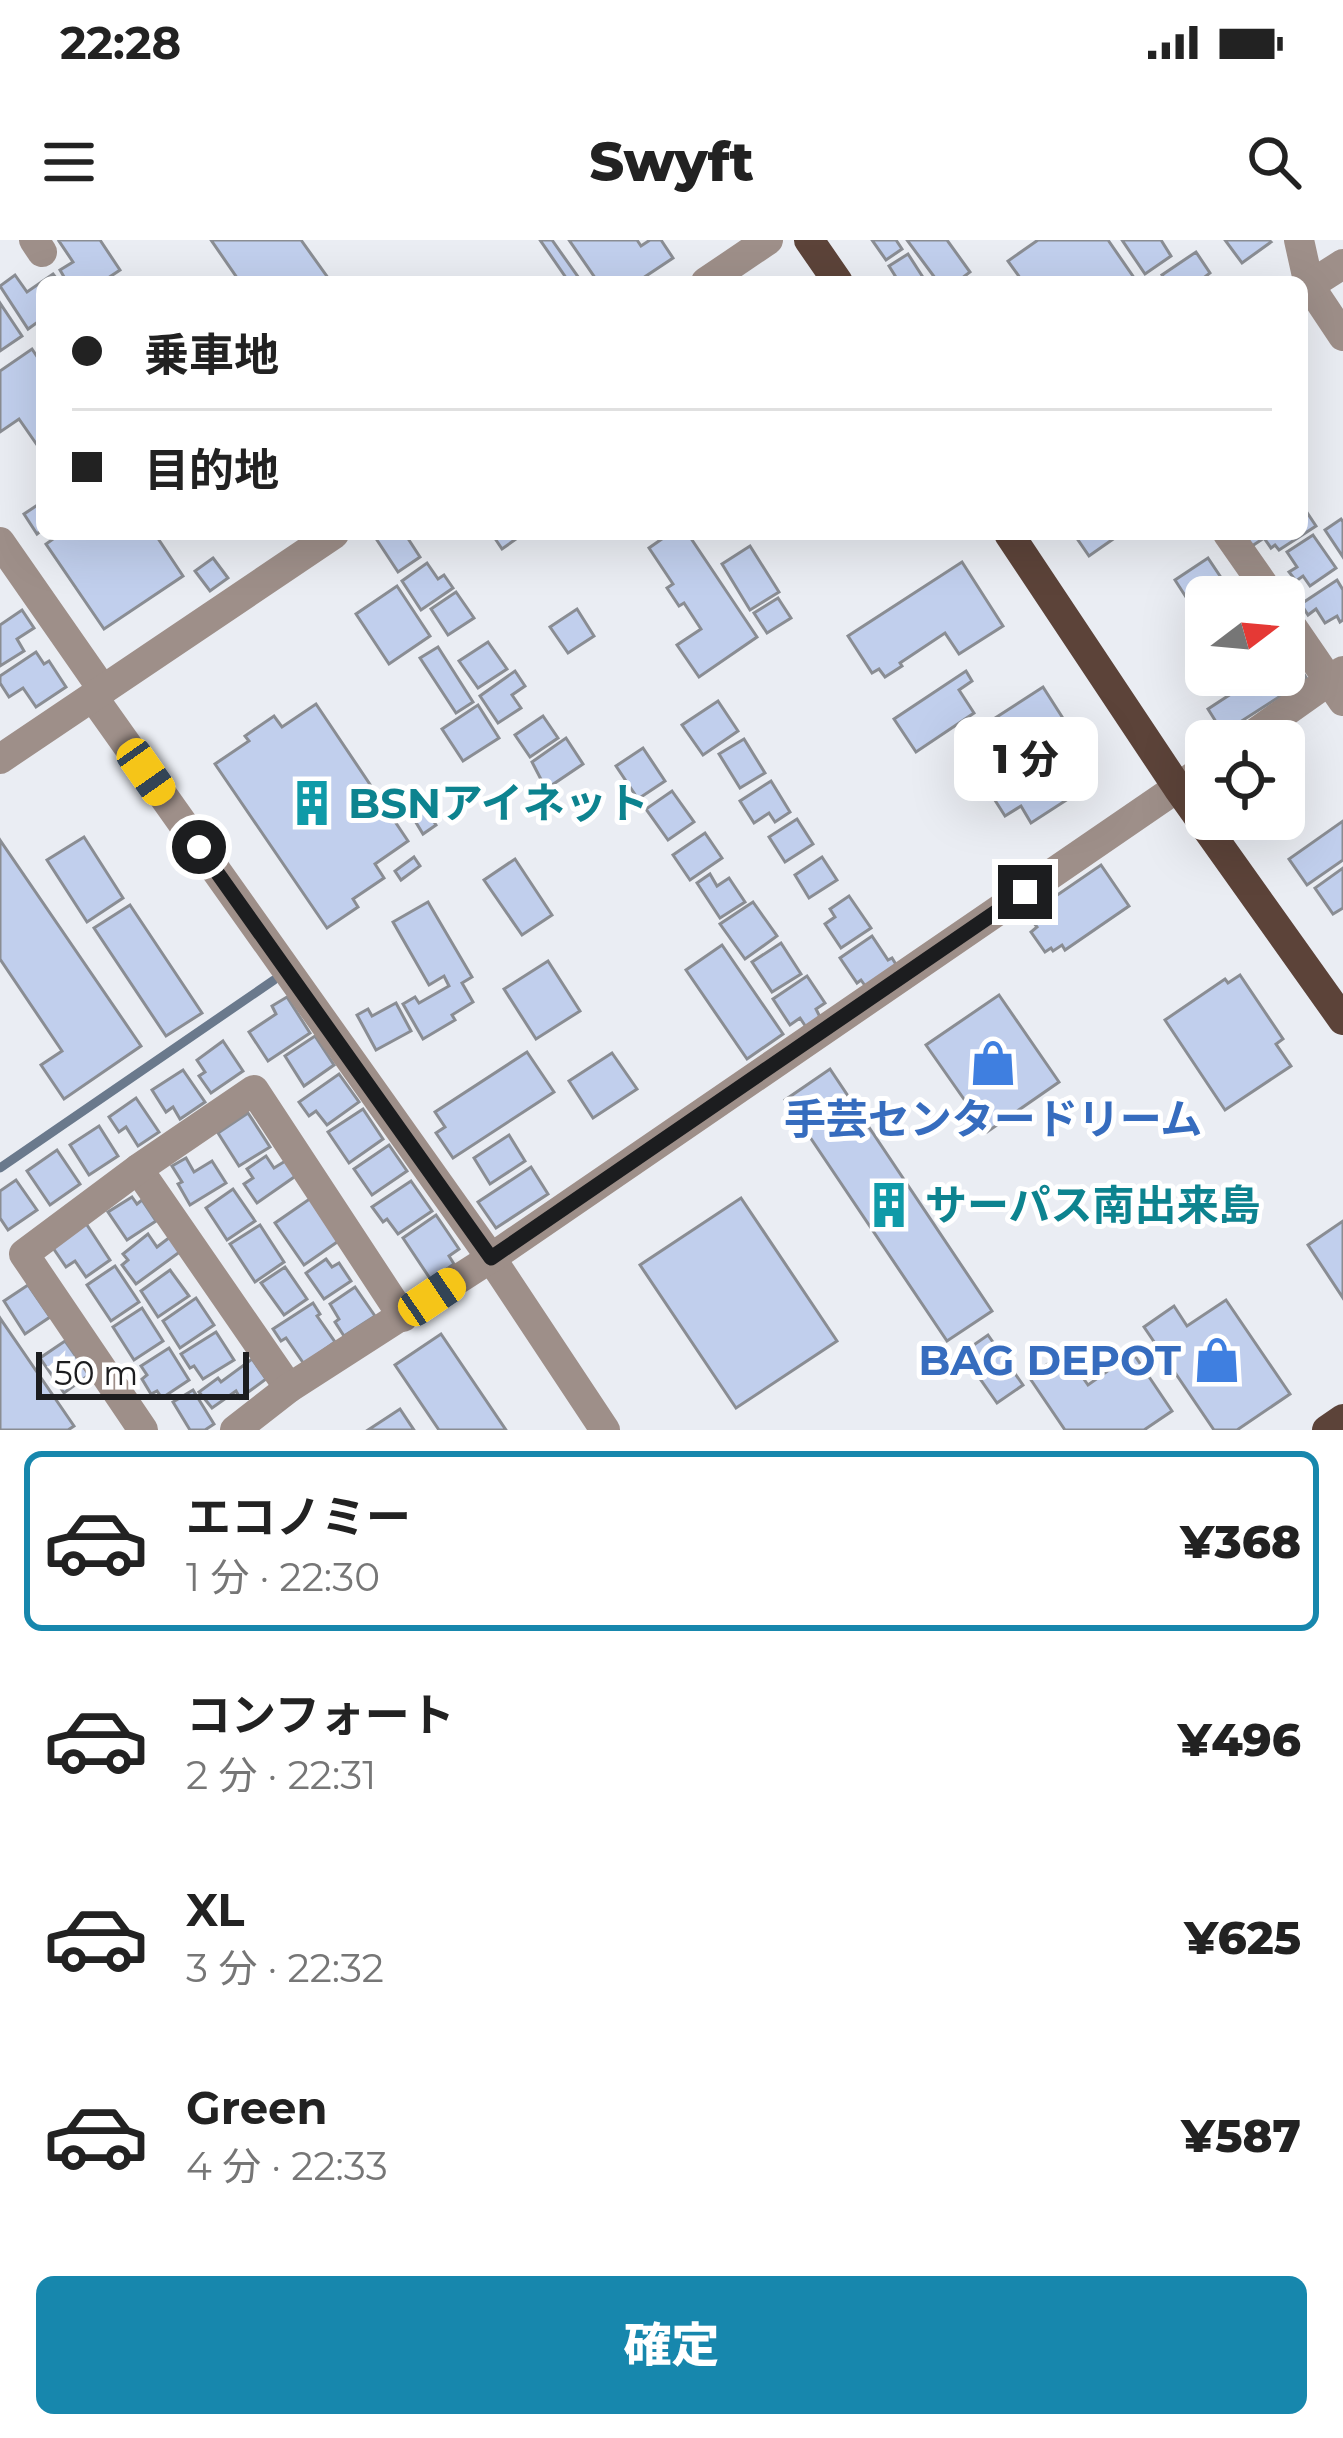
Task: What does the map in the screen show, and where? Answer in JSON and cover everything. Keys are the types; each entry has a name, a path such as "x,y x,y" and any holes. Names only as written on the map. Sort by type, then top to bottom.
{"main road":[{"path":"809,240 834,276"},
{"path":"1013,540 1178,788 1343,1020"},
{"path":"1327,1430 1343,1419"}],"street":[{"path":"715,276 768,240"},
{"path":"1299,240 1304,276"},
{"path":"1308,287 1343,264"},
{"path":"1308,291 1343,336"},
{"path":"0,759 325,540"},
{"path":"1232,540 1257,576"},
{"path":"0,542 98,693 605,1430"},
{"path":"1279,720 1338,684 1305,642"},
{"path":"235,1430 289,1388 491,1258 1185,783"},
{"path":"143,1430 23,1254 254,1090 403,1317"},
{"path":"138,1169 289,1388"}],"building":[{"path":"100,240 120,270 111,276 64,276 60,270 73,262 59,241"},
{"path":"211,240 301,240 327,276 236,276"},
{"path":"540,240 552,240 577,276 565,276"},
{"path":"569,240 637,240 641,246 661,240 673,258 646,276 594,276"},
{"path":"872,240 896,240 902,249 886,260"},
{"path":"907,240 947,240 970,272 934,276"},
{"path":"1038,240 1108,240 1133,276 1019,276 1008,261"},
{"path":"1122,240 1161,240 1171,256 1145,274"},
{"path":"1225,240 1269,240 1271,242 1242,263"},
{"path":"1196,252 1210,273 1206,276 1162,275"},
{"path":"908,254 922,276 895,276 889,266"},
{"path":"15,275 27,292 36,286 36,323 28,329 0,286"},
{"path":"0,303 22,336 0,351"},
{"path":"32,349 36,355 36,443 19,419 0,432 0,371"},
{"path":"36,506 36,532 24,514"},
{"path":"1343,522 1343,557 1325,530"},
{"path":"1313,535 1336,568 1310,586 1305,576 1289,572 1297,567 1287,552"},
{"path":"52,540 159,540 183,576 104,629 46,544"},
{"path":"377,540 409,540 420,557 398,572"},
{"path":"660,540 692,540 757,637 699,677 677,645 701,629 667,588 673,584 649,548"},
{"path":"1078,540 1112,540 1089,556"},
{"path":"1265,540 1294,540 1279,550 1275,545 1271,548"},
{"path":"750,546 779,592 750,610 722,564"},
{"path":"213,558 228,578 210,591 195,571"},
{"path":"1208,558 1220,576 1185,576 1185,595 1175,580"},
{"path":"962,562 1003,626 959,654 945,633 885,677 879,669 872,673 848,636"},
{"path":"427,563 438,579 444,575 453,588 421,610 402,581"},
{"path":"1337,580 1343,590 1343,620 1337,616 1325,623 1316,609 1308,615 1305,601"},
{"path":"397,586 430,636 389,664 356,614"},
{"path":"456,592 474,618 448,635 431,609"},
{"path":"778,598 791,618 767,633 754,613"},
{"path":"577,609 594,636 568,653 550,627"},
{"path":"22,610 34,628 17,639 24,651 0,666 0,625"},
{"path":"488,642 507,669 478,688 459,661"},
{"path":"438,647 473,702 456,713 420,658"},
{"path":"36,652 44,664 49,661 66,687 36,707 23,688 9,697 0,676"},
{"path":"515,671 525,686 512,695 521,708 498,723 480,696"},
{"path":"966,671 972,681 959,690 974,713 916,752 894,719"},
{"path":"1043,687 1089,759 1076,767 1088,786 1031,823 1021,806 1005,816 958,742"},
{"path":"1228,696 1281,696 1243,720 1215,720 1208,709"},
{"path":"718,701 738,731 703,755 682,725"},
{"name":"BSNアイネット","path":"316,704 408,841 375,864 384,878 353,899 358,907 327,928 215,764 249,741 245,736 274,716 282,727"},
{"path":"478,705 499,738 463,761 442,729"},
{"path":"543,716 558,738 530,757 515,735"},
{"path":"566,738 583,764 546,789 532,762"},
{"path":"744,739 765,773 740,788 719,754"},
{"path":"643,748 665,781 638,799 616,766"},
{"path":"771,781 790,812 775,822 769,813 754,823 740,801"},
{"path":"672,791 694,822 668,840 646,809"},
{"path":"416,793 436,825 423,834 403,801"},
{"path":"797,819 813,844 785,862 769,837"},
{"path":"1343,821 1343,860 1307,885 1289,859"},
{"path":"705,833 722,858 690,880 673,855"},
{"path":"84,837 123,898 87,922 47,860"},
{"path":"0,840 141,1046 64,1099 41,1065 62,1051 0,959"},
{"path":"414,857 420,866 401,880 395,871"},
{"path":"822,857 837,880 809,898 795,875"},
{"path":"515,859 552,915 522,935 484,880"},
{"path":"1101,865 1129,906 1065,950 1062,945 1045,952 1031,932 1037,927 1028,915"},
{"path":"1343,868 1343,908 1333,914 1315,888"},
{"path":"710,874 717,886 729,878 745,902 720,918 697,883"},
{"path":"849,896 871,928 841,948 825,924 835,917 830,909"},
{"path":"428,902 472,977 462,983 473,1002 452,1015 455,1020 423,1039 403,1004 415,997 419,1003 449,986 444,976 429,985 393,922"},
{"path":"753,902 777,936 745,959 720,924"},
{"path":"130,905 202,1013 166,1036 94,928"},
{"path":"872,936 897,966 866,987 861,980 857,983 840,958"},
{"path":"781,943 801,974 772,992 752,962"},
{"path":"722,945 783,1034 747,1059 686,970"},
{"path":"548,961 580,1011 536,1039 504,989"},
{"path":"1240,975 1283,1039 1276,1044 1291,1066 1225,1110 1165,1020 1225,979 1228,983"},
{"path":"807,976 825,1003 816,1009 820,1017 806,1027 800,1018 790,1025 773,999"},
{"name":"手芸センタードリーム","path":"999,995 1059,1082 987,1132 926,1045"},
{"path":"287,997 310,1033 268,1061 249,1032 276,1014 272,1006"},
{"path":"396,1003 411,1031 376,1050 357,1015 368,1009 372,1016"},
{"path":"315,1036 334,1065 304,1086 285,1056"},
{"path":"223,1041 243,1071 211,1093 199,1076 205,1072 197,1060"},
{"path":"527,1052 554,1092 453,1158 436,1133 445,1127 435,1112"},
{"path":"612,1053 637,1089 593,1118 569,1081"},
{"name":"サーパス南出来島","path":"830,1069 992,1311 947,1341 785,1100"},
{"path":"183,1070 205,1102 180,1119 173,1107 166,1112 152,1090"},
{"path":"339,1074 359,1102 327,1125 316,1111 309,1116 299,1102"},
{"path":"136,1098 159,1132 138,1146 126,1127 119,1132 109,1117"},
{"path":"363,1109 383,1139 349,1163 328,1132"},
{"path":"248,1113 270,1147 239,1166 218,1133"},
{"path":"99,1126 118,1156 89,1175 70,1145"},
{"path":"509,1135 525,1161 490,1184 474,1158"},
{"path":"389,1145 407,1171 372,1195 354,1169"},
{"path":"57,1150 80,1184 50,1205 27,1171"},
{"path":"266,1156 274,1168 287,1160 297,1175 257,1203 244,1184 253,1178 247,1169"},
{"path":"186,1158 194,1172 212,1161 226,1183 190,1205 172,1166"},
{"path":"531,1167 548,1194 496,1228 478,1202"},
{"path":"16,1180 37,1210 8,1230 0,1218 0,1191"},
{"path":"411,1181 432,1211 398,1234 372,1207"},
{"path":"233,1189 255,1221 227,1240 206,1208"},
{"path":"132,1197 137,1204 142,1200 156,1221 127,1240 108,1212"},
{"path":"311,1198 340,1240 304,1265 275,1223"},
{"path":"741,1198 837,1341 736,1408 640,1265"},
{"path":"436,1215 459,1249 449,1256 454,1264 431,1280 403,1238"},
{"path":"1343,1221 1343,1298 1308,1245"},
{"path":"85,1222 110,1260 86,1277 75,1261 66,1267 51,1245"},
{"path":"260,1225 284,1262 255,1282 230,1244"},
{"path":"148,1234 157,1247 170,1237 181,1251 136,1284 122,1265 128,1260 123,1254"},
{"path":"326,1259 332,1267 339,1263 351,1281 324,1299 306,1273"},
{"path":"115,1266 139,1302 111,1321 87,1285"},
{"path":"285,1267 307,1299 284,1315 261,1283"},
{"path":"170,1270 189,1296 158,1317 141,1291"},
{"path":"28,1285 50,1317 25,1334 4,1301"},
{"path":"355,1287 375,1316 344,1336 330,1304"},
{"path":"196,1298 214,1325 180,1348 163,1321"},
{"name":"BAG DEPOT","path":"1226,1300 1290,1394 1237,1430 1214,1430 1144,1327 1174,1306 1187,1326"},
{"path":"313,1303 335,1342 304,1364 286,1338 281,1341 273,1329"},
{"path":"142,1308 163,1341 134,1360 113,1327"},
{"path":"0,1318 74,1426 68,1430 0,1430"},
{"path":"216,1332 234,1360 203,1379 181,1354"},
{"path":"441,1334 506,1430 439,1430 395,1365"},
{"path":"988,1335 1023,1385 997,1403 962,1353"},
{"path":"65,1341 89,1375 64,1393 40,1358"},
{"path":"169,1348 189,1380 162,1398 157,1391 151,1394 141,1366"},
{"path":"1065,1352 1088,1385 1133,1353 1172,1411 1144,1430 1065,1430 1029,1377"},
{"path":"252,1359 266,1379 240,1398 236,1391 212,1408 199,1392"},
{"path":"193,1390 214,1424 205,1430 190,1430 173,1402"},
{"path":"400,1409 414,1430 368,1430"}],"waterway":[{"path":"0,1168 274,980"}],"place":[{"name":"BSNアイネット","path":"312,803"},
{"name":"手芸センタードリーム","path":"993,1063"},
{"name":"サーパス南出来島","path":"889,1205"},
{"name":"BAG DEPOT","path":"1217,1360"}],"route":[{"path":"199,847 491,1258 1025,892"}]}
